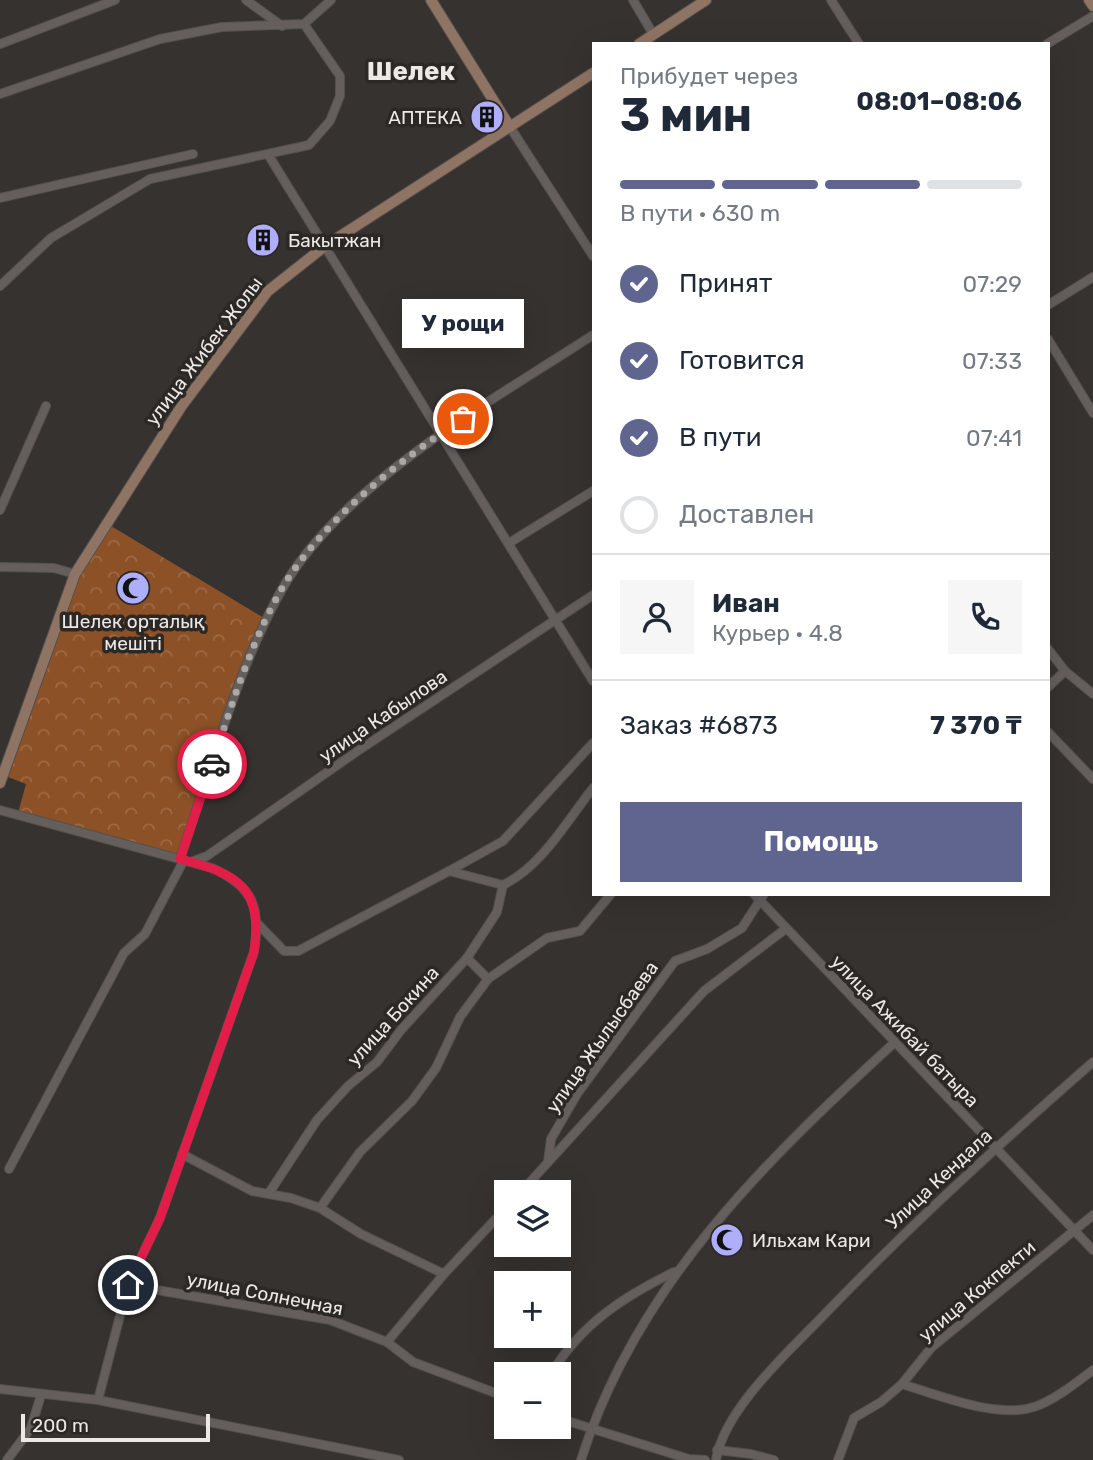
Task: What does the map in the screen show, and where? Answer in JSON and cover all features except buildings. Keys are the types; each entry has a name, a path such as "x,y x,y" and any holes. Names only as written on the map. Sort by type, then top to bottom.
{"main road":[{"path":"431,0 510,127"},
{"path":"642,42 706,0"},
{"path":"1089,0 1093,6"},
{"name":"улица Жибек Жолы","path":"0,783 75,574 181,407 268,291 286,273 325,246 592,74"}],"street":[{"path":"0,44 115,0"},
{"path":"246,0 282,26"},
{"path":"0,94 160,39 222,27 304,24 331,0"},
{"path":"633,0 653,34"},
{"path":"831,0 858,42"},
{"path":"1050,42 1093,16"},
{"path":"0,286 51,239 150,179 202,166 269,156 309,145 330,121 340,96 340,76 304,24"},
{"path":"510,127 592,254"},
{"path":"0,198 193,154"},
{"path":"269,156 592,679"},
{"path":"1050,304 1093,277"},
{"path":"9,1169 124,953 145,934 185,860 249,655 281,590 307,551 359,499 441,433 592,336"},
{"path":"1050,342 1093,413"},
{"path":"0,510 46,406"},
{"path":"509,543 592,492"},
{"path":"0,567 42,567 75,574"},
{"name":"улица Кабылова","path":"185,860 207,856 359,750 592,596"},
{"path":"1050,652 1065,671 1093,694"},
{"path":"1050,685 1065,671"},
{"path":"1050,734 1093,779"},
{"path":"258,924 284,951 298,951 449,871 503,841 592,744"},
{"path":"449,871 503,886 519,878 592,789"},
{"path":"0,810 185,860 226,874 238,883 256,907 258,924 254,952 160,1218 128,1285 98,1400"},
{"name":"улица Бокина","path":"269,1193 317,1120 348,1086 377,1062 401,1030 467,958 497,912 503,886"},
{"path":"320,1208 359,1152 412,1101 436,1068 460,1017 488,979 550,937 580,931 609,896"},
{"name":"улица Ажибай батыра","path":"762,898 784,930 1093,1250"},
{"name":"улица Жылысбаева","path":"548,1162 551,1139 577,1094 674,961 707,949 742,928 762,898"},
{"name":"улица Жылысбаева","path":"532,1180 704,991 784,930"},
{"path":"467,958 488,979"},
{"path":"581,1460 590,1430 613,1376 674,1272 777,1153 895,1042"},
{"name":"Улица Кендала","path":"716,1460 720,1441 745,1403 786,1354 876,1261 996,1147 1093,1062"},
{"path":"182,1154 252,1191 269,1193 320,1208 362,1234 444,1274"},
{"name":"улица Кокпекти","path":"838,1460 854,1418 902,1384 931,1348 1093,1215"},
{"path":"387,1342 444,1274 494,1221"},
{"path":"560,1362 588,1325 621,1300 674,1272"},
{"name":"улица Солнечная","path":"128,1285 309,1315 351,1327 387,1342 413,1362 494,1392"},
{"path":"902,1384 959,1401 1004,1410 1034,1408 1093,1370"},
{"path":"0,1389 98,1400 399,1460"},
{"path":"7,1460 31,1428 41,1395"},
{"path":"571,1423 689,1460 705,1460"},
{"path":"717,1450 774,1460"}],"green space":[{"path":"111,526 264,618 246,654 179,858 18,813 26,784 8,777 80,576"}],"way so far":[{"path":"212,764 249,655 281,590 307,551 359,499 441,433 463,419"}],"place":[{"name":"АПТЕКА","path":"487,117"},
{"name":"Бакытжан","path":"263,240"},
{"name":"У рощи","path":"463,419"},
{"name":"Шелек орталық мешіті","path":"133,588"},
{"name":"Ильхам Кари","path":"727,1240"}],"district":[{"name":"Шелек","path":"411,71"}],"route":[{"path":"128,1285 160,1218 254,952 258,924 256,907 248,894 226,874 180,859 212,764"}]}
